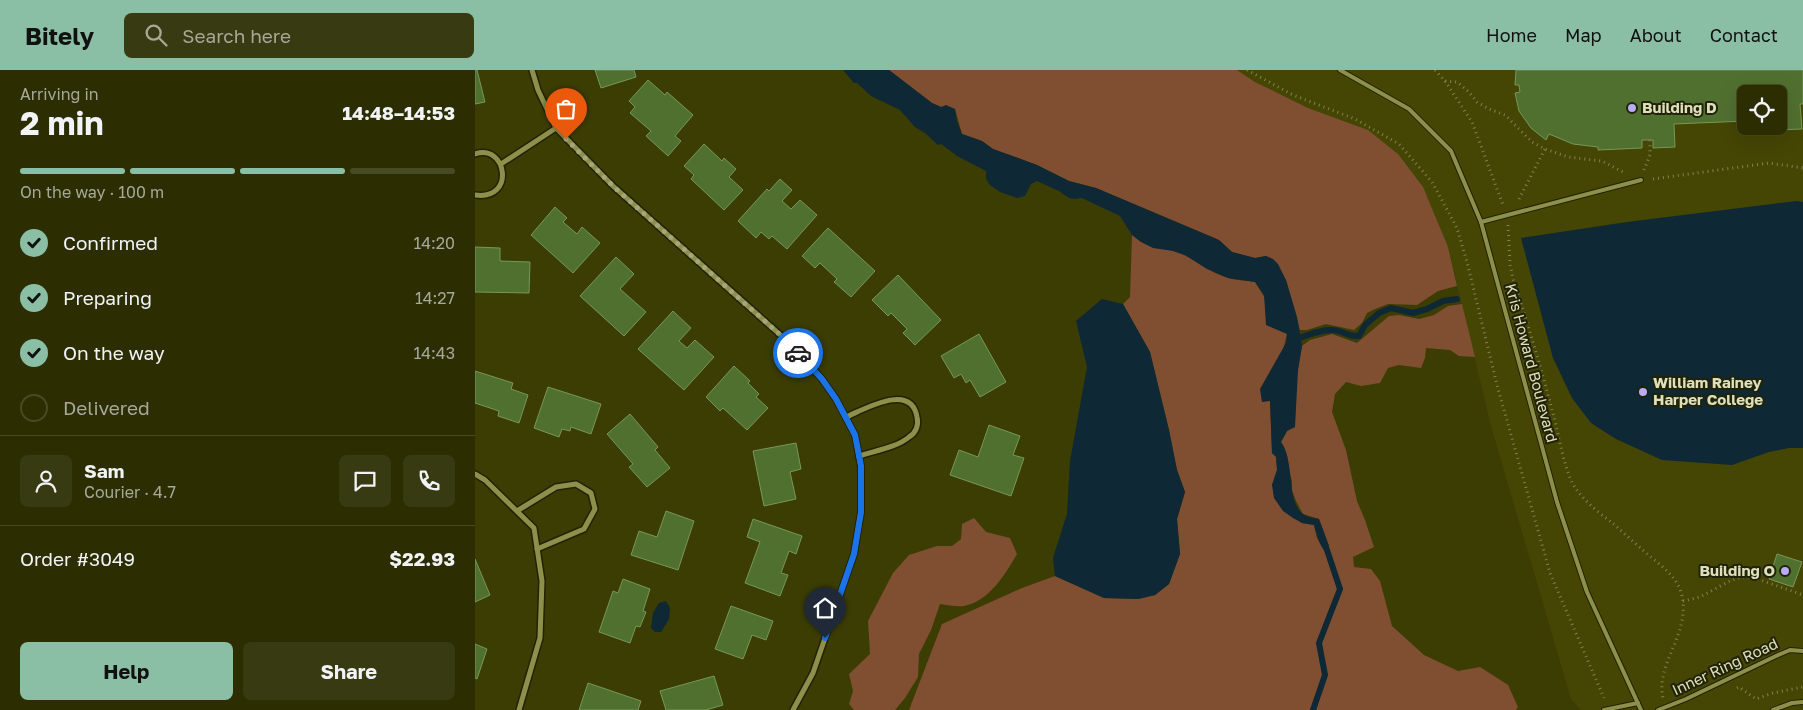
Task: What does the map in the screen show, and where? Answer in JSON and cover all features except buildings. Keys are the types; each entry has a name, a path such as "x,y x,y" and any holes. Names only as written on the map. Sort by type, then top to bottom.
{"street":[{"path":"532,70 538,90 556,128 613,186 786,340 822,379 836,399 855,435 861,466 861,512 854,554 813,673 793,710"},
{"path":"501,164 556,128"},
{"path":"475,154 487,153 495,157 501,164 503,172 503,180 499,188 492,194 484,196 475,195"},
{"path":"846,417 895,398 904,400 916,412 918,420 912,436 905,441 859,456"},
{"path":"475,474 485,480 534,528 541,581 540,638 519,710"},
{"path":"517,511 556,487 576,484 591,493 595,509 584,529 537,549"}],"lane":[{"name":"Kris Howard Boulevard","path":"1341,70 1409,109 1451,151 1481,222 1557,502 1587,592 1641,710"},
{"path":"1481,222 1641,180"},
{"name":"Inner Ring Road","path":"1658,710 1790,650 1803,650"},
{"path":"1773,710 1792,703 1803,702"},
{"path":"1604,710 1638,703"}],"path":[{"path":"1247,70 1293,95 1355,119 1399,144 1432,182 1457,228 1497,385 1550,573 1610,709"},
{"path":"1435,70 1445,81 1472,122 1507,215 1510,264 1513,279 1575,488 1595,509 1668,572 1679,585 1683,601 1681,626 1663,675 1662,695 1665,707"},
{"path":"1445,81 1457,82 1477,102 1505,115 1532,142 1545,149 1567,157 1602,161 1641,180 1769,163 1803,168"},
{"path":"1650,140 1650,155"},
{"path":"1523,194 1545,149"},
{"path":"1683,601 1700,598 1741,577 1752,577 1803,595"},
{"path":"1731,691 1739,687 1756,699 1773,693 1803,687"}],"shaded area":[{"path":"889,70 1237,70 1255,82 1308,108 1368,130 1398,154 1423,187 1448,247 1457,286 1438,291 1417,305 1388,304 1375,309 1367,313 1362,323 1354,330 1326,324 1307,330 1300,330 1286,280 1266,256 1255,258 1232,252 1219,240 1096,188 1069,181 1037,165 993,149 982,141 962,134 955,109 941,107 932,103"},
{"name":"William Rainey Harper College","path":"1237,70 1803,70 1803,710 1581,710 1571,699 1491,426 1448,247 1368,130 1308,108 1255,82"},
{"path":"1132,235 1150,245 1185,256 1221,276 1235,280 1255,282 1287,334 1270,401 1272,453 1276,456 1277,470 1272,485 1302,523 1314,525 1317,538 1329,556 1329,546 1319,519 1303,514 1297,503 1292,491 1292,481 1281,442 1287,431 1302,346 1310,340 1332,334 1357,343 1389,316 1399,315 1419,319 1434,315 1448,306 1462,304 1475,357 1459,356 1450,350 1426,348 1421,368 1399,365 1388,368 1380,383 1361,386 1346,382 1335,394 1332,412 1346,450 1357,501 1374,547 1353,557 1354,567 1371,569 1380,581 1392,626 1424,655 1458,671 1480,667 1508,685 1518,707 1516,710 909,710 942,624 1022,588 1055,576 1104,598 1138,599 1155,595 1169,584 1180,554 1177,519 1185,492 1177,470 1150,352 1123,304 1130,297"},
{"path":"974,518 986,532 1010,538 1017,554 1007,570 989,593 981,599 964,606 940,604 931,630 919,654 918,677 895,710 854,710 849,704 853,691 849,674 870,654 868,621 893,573 909,555 937,546 952,546 961,539 962,524"}],"water":[{"path":"843,70 889,70 932,103 941,107 946,105 955,109 962,134 982,141 993,149 1037,165 1069,181 1096,188 1219,240 1232,252 1255,258 1266,256 1278,264 1286,280 1297,317 1302,346 1298,370 1295,427 1287,431 1281,442 1288,459 1294,500 1303,514 1319,519 1329,546 1330,557 1321,546 1314,525 1302,523 1293,518 1283,511 1274,498 1272,485 1277,470 1276,457 1272,453 1270,401 1262,402 1260,389 1286,343 1287,334 1266,325 1264,295 1255,282 1228,278 1207,269 1185,255 1153,248 1132,235 1120,216 1082,198 1069,198 1037,181 1031,184 1025,196 1017,198 1000,192 990,185 986,179 986,171 957,156 941,144 938,145 915,127 900,110 871,96 857,83 854,83"},
{"path":"1797,201 1803,202 1803,448 1789,448 1769,452 1732,465 1662,460 1616,439 1591,423 1572,398 1553,358 1521,238 1627,222"},
{"path":"1102,299 1123,304 1150,352 1177,470 1185,492 1177,519 1180,554 1169,584 1155,595 1138,599 1104,598 1055,576 1053,558 1067,514 1070,461 1087,367 1076,321"},
{"path":"666,601 670,608 669,619 661,632 655,632 651,628 653,613 659,603"}],"waterway":[{"path":"1294,340 1328,330 1336,330 1359,336 1365,325 1379,313 1391,308 1413,313 1443,301 1457,299"},
{"path":"1313,710 1325,675 1319,643 1340,589 1327,550"}],"way so far":[{"path":"566,139 613,186 786,340 798,353"}],"place":[{"name":"Building D","path":"1632,108"},
{"name":"William Rainey Harper College","path":"1643,392"},
{"name":"Building O","path":"1785,571"}],"route":[{"path":"798,353 822,379 836,399 855,435 861,466 861,512 854,554 825,638"}]}
